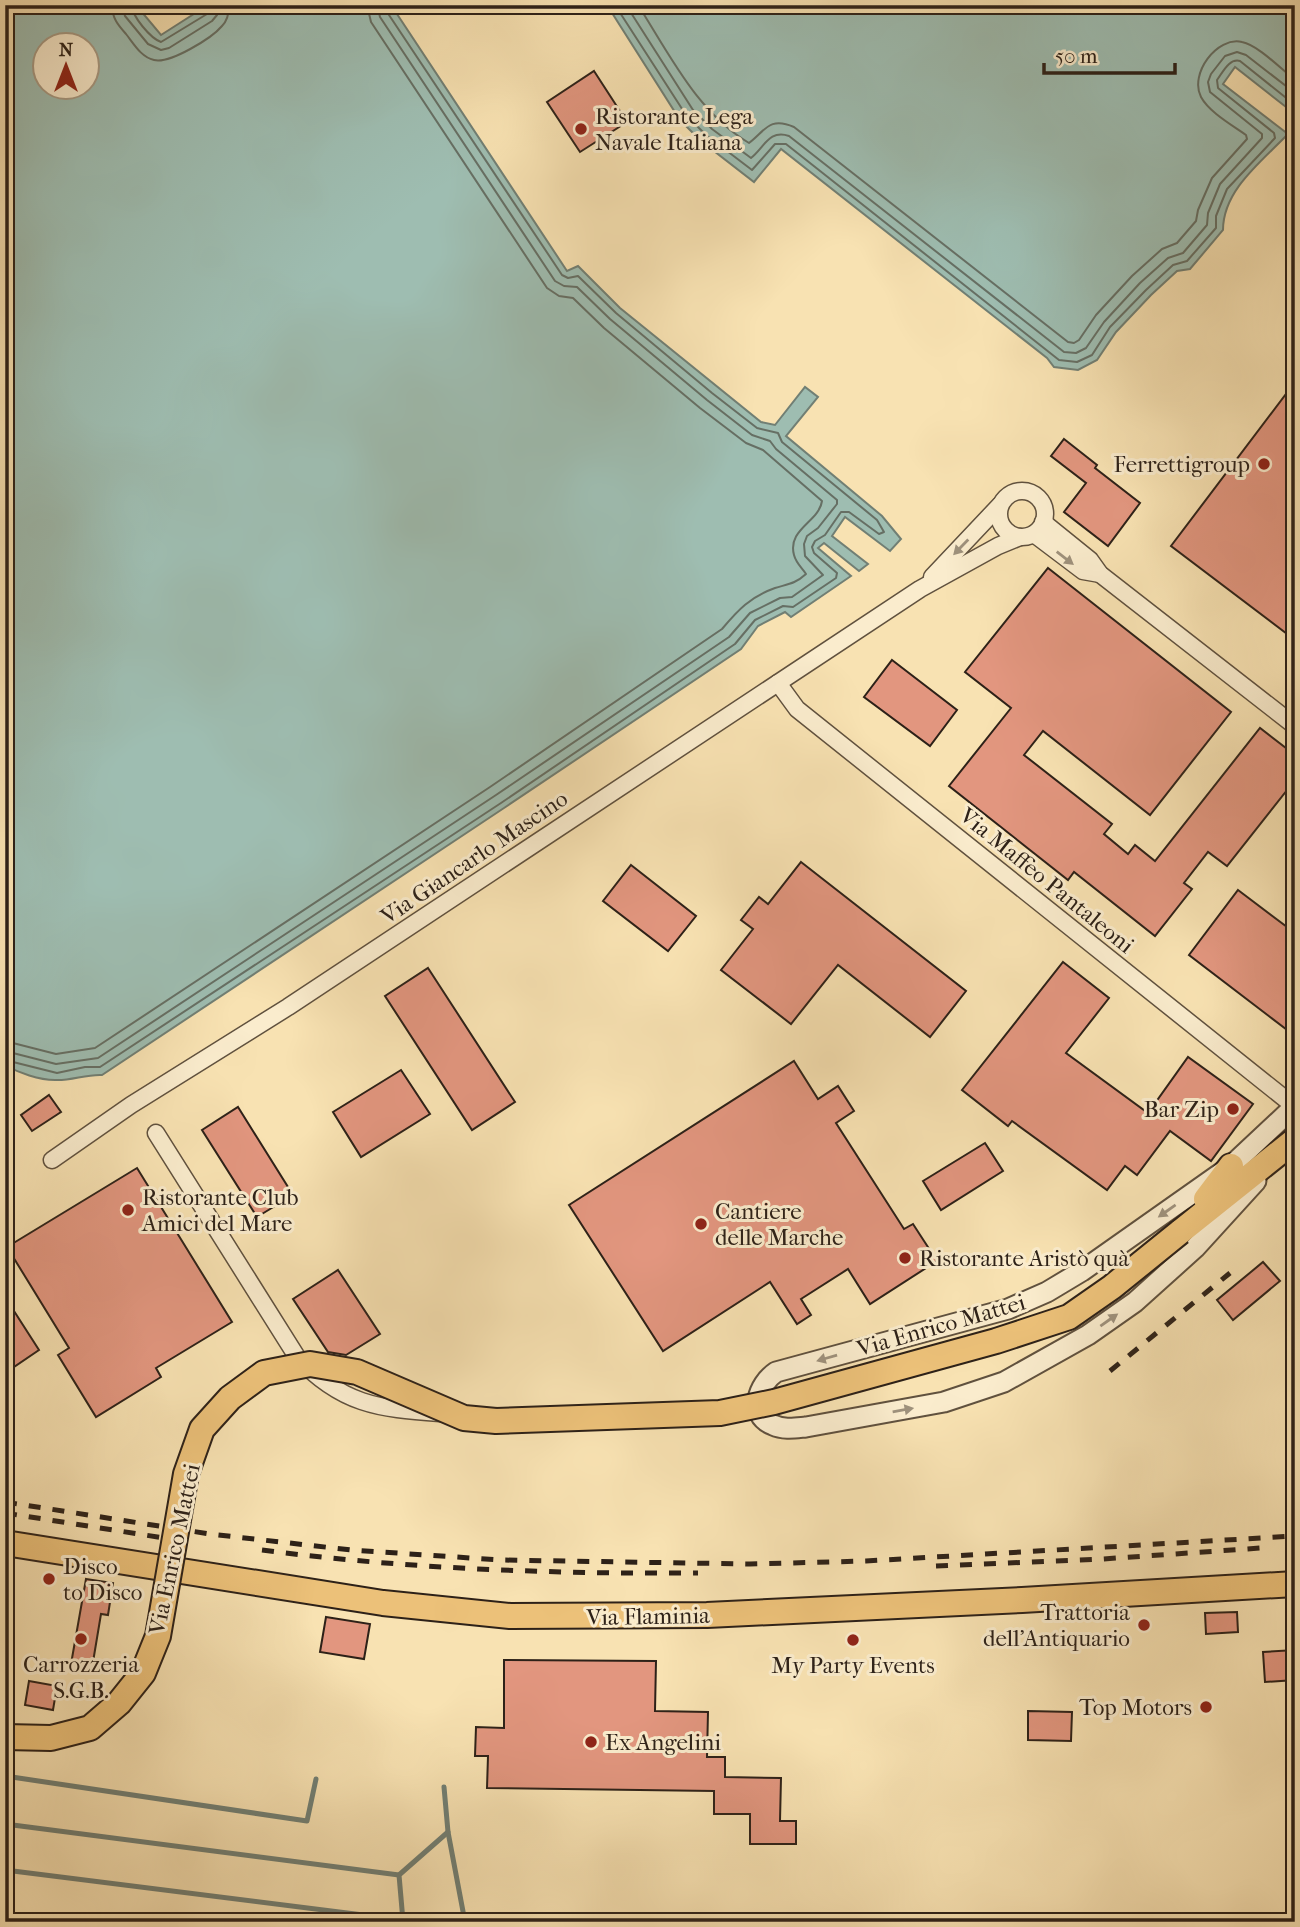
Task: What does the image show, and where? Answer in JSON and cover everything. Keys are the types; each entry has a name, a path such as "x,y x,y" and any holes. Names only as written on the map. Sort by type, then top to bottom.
{"main road":[{"name":"Via Enrico Mattei","path":"5,1737 51,1738 90,1728 118,1703 143,1672 158,1636 186,1474 202,1429 230,1398 264,1373 310,1364 357,1371 464,1418 496,1421 720,1413 787,1398 996,1341 1069,1317 1112,1287 1289,1145"},
{"path":"1180,1232 1231,1166"},
{"name":"Via Flaminia","path":"5,1543 359,1600 510,1616 692,1616 1295,1584"}],"street":[{"name":"Via Giancarlo Mascino","path":"52,1160 131,1105 288,1007 920,589 998,546 1033,531 1044,511 1040,501 1033,494 1014,492 920,589"},
{"path":"1000,505 1000,522 1012,535 1033,531 1083,571 1100,574 1295,726"},
{"name":"Via Maffeo Pantaleoni","path":"778,683 797,709 1294,1106"},
{"name":"Via Enrico Mattei","path":"1289,1145 1213,1230 1135,1302 1088,1335 1004,1382 944,1402 806,1427 786,1428 765,1421 757,1405 758,1397 765,1379 776,1372 1009,1309 1046,1292 1082,1271 1231,1166 1294,1106"},
{"path":"156,1133 297,1357 335,1391 380,1407 443,1414 757,1405"}],"water":[{"path":"5,5 136,5 161,35 208,5 391,5 567,271 578,266 620,308 761,422 775,425 805,387 818,397 786,436 882,516 901,539 890,551 845,517 832,536 868,564 859,571 824,543 818,548 851,576 791,617 785,612 758,626 741,649 102,1075 49,1080 16,1071 5,1065"},
{"path":"607,5 1295,5 1295,114 1235,67 1223,84 1288,134 1237,189 1225,215 1223,230 1190,269 1177,271 1151,295 1116,332 1097,360 1078,370 1054,367 1047,358 781,149 754,182 701,141 680,120"}],"building":[{"path":"594,71 627,122 580,152 547,102"},
{"name":"Ferrettigroup","path":"1295,382 1295,640 1171,546"},
{"path":"1064,439 1097,465 1095,468 1140,503 1108,546 1064,512 1086,483 1051,456"},
{"path":"1048,568 1231,712 1150,815 1043,731 1024,755 1112,824 1104,834 1128,854 1135,845 1155,861 1260,728 1295,755 1295,780 1227,866 1208,852 1184,883 1192,889 1155,936 1074,872 1068,880 949,786 1011,708 965,672"},
{"path":"892,660 957,710 930,746 864,697"},
{"path":"801,862 966,991 930,1037 838,965 791,1024 721,970 753,929 741,920 759,897 768,904"},
{"path":"631,865 696,916 668,951 603,901"},
{"path":"1238,890 1295,933 1295,1036 1189,955"},
{"path":"1063,962 1109,998 1066,1053 1148,1113 1188,1057 1253,1104 1211,1161 1170,1131 1137,1175 1125,1166 1107,1190 1012,1121 1008,1126 962,1090"},
{"path":"428,968 515,1102 472,1130 385,996"},
{"name":"Cantiere delle Marche","path":"794,1061 818,1099 838,1086 854,1111 836,1123 904,1229 913,1224 937,1261 870,1304 848,1269 801,1299 811,1315 797,1324 770,1282 663,1351 569,1205"},
{"path":"401,1070 430,1114 361,1157 333,1112"},
{"path":"49,1095 61,1112 32,1131 21,1115"},
{"path":"238,1107 293,1195 257,1217 202,1130"},
{"path":"985,1143 1003,1171 941,1210 923,1181"},
{"path":"137,1168 232,1322 156,1368 161,1377 96,1417 58,1355 69,1348 7,1247"},
{"path":"1263,1262 1280,1281 1233,1320 1217,1300"},
{"path":"338,1270 380,1334 346,1355 328,1352 293,1299"},
{"path":"5,1297 39,1350 5,1373"},
{"path":"86,1579 113,1583 108,1615 101,1614 92,1668 71,1664"},
{"path":"1237,1612 1238,1632 1206,1634 1205,1613"},
{"path":"326,1617 370,1624 364,1659 320,1652"},
{"path":"1295,1650 1295,1680 1265,1682 1263,1652"},
{"name":"Ex Angelini","path":"504,1660 656,1661 655,1711 708,1712 707,1757 725,1757 725,1777 781,1778 780,1821 796,1821 796,1844 750,1844 750,1814 714,1814 714,1791 487,1788 488,1756 475,1756 476,1727 504,1728"},
{"path":"29,1681 57,1686 53,1710 25,1705"},
{"path":"1028,1711 1072,1712 1071,1741 1028,1740"}],"waterway":[{"path":"5,1776 307,1821 316,1779"},
{"path":"444,1787 448,1832 465,1922"},
{"path":"5,1824 399,1875"},
{"path":"403,1921 399,1875 448,1832"},
{"path":"5,1870 403,1920"},
{"path":"5,1918 35,1922"}],"railway":[{"path":"1110,1371 1230,1273"},
{"path":"5,1502 210,1534 351,1550 501,1560 750,1564 866,1561 1295,1536"},
{"path":"5,1513 164,1538"},
{"path":"936,1566 1103,1559 1261,1548"},
{"path":"262,1550 371,1562 480,1569 698,1573"}],"place":[{"name":"Ristorante Lega Navale Italiana","path":"581,129"},
{"name":"Ferrettigroup","path":"1264,464"},
{"name":"Bar Zip","path":"1233,1109"},
{"name":"Ristorante Club Amici del Mare","path":"128,1210"},
{"name":"Cantiere delle Marche","path":"701,1224"},
{"name":"Ristorante Aristò quà","path":"905,1258"},
{"name":"Disco to Disco","path":"49,1579"},
{"name":"Trattoria dell'Antiquario","path":"1144,1625"},
{"name":"Carrozzeria S.G.B.","path":"81,1639"},
{"name":"My Party Events","path":"853,1640"},
{"name":"Top Motors","path":"1206,1707"},
{"name":"Ex Angelini","path":"591,1742"}]}
